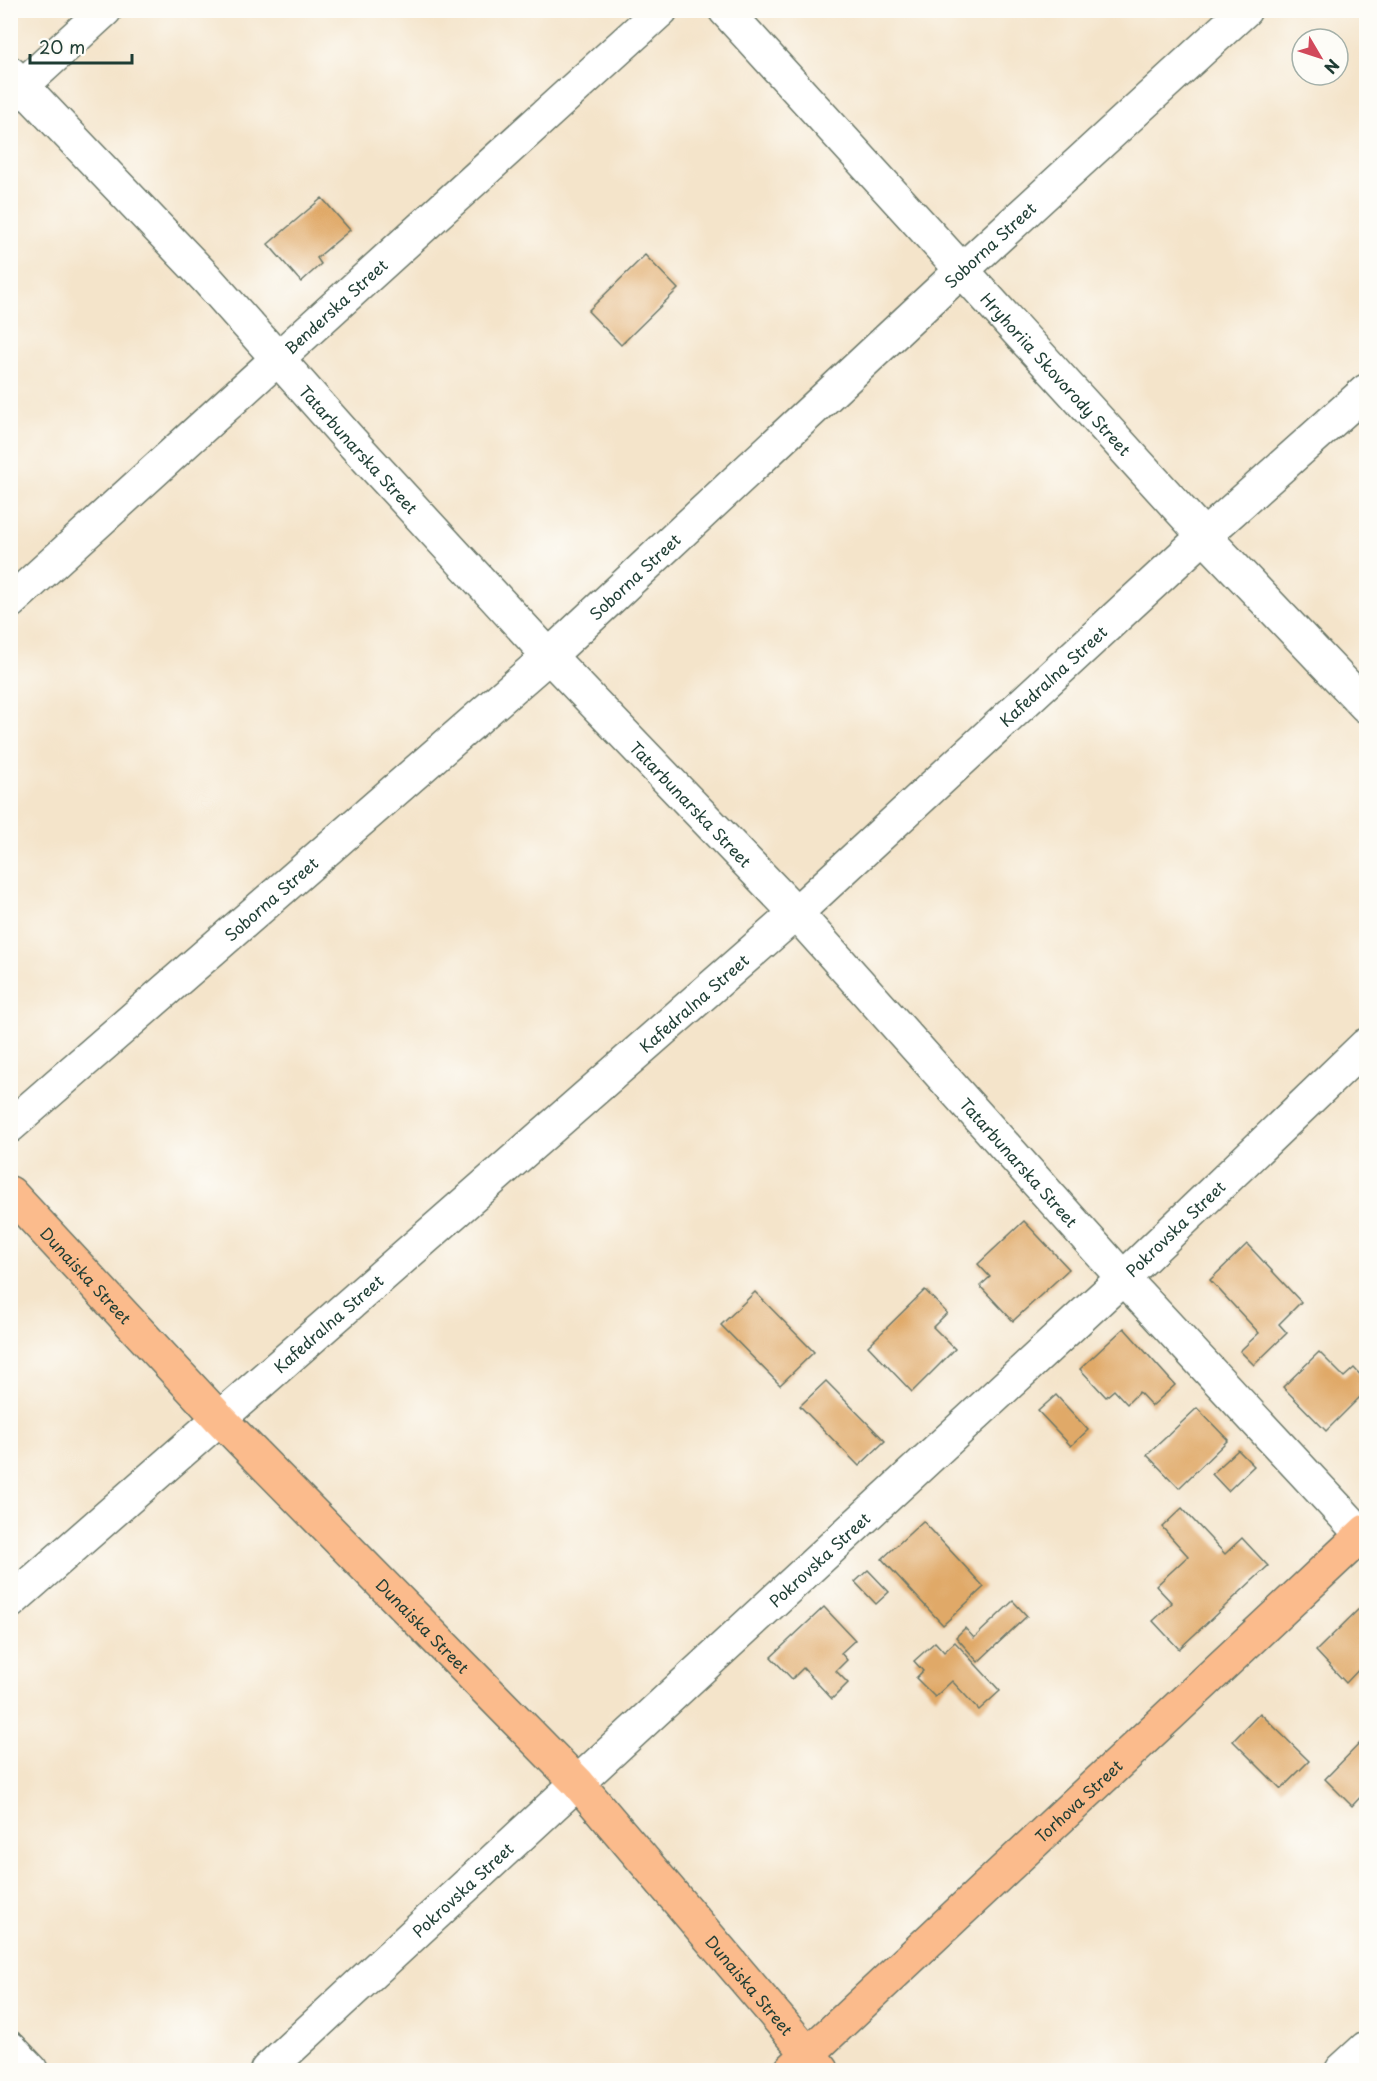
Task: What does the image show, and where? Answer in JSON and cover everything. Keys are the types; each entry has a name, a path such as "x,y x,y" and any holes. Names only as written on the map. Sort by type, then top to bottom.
{"main road":[{"name":"Dunaiska Street","path":"10,1193 220,1419 577,1782 807,2065"},
{"name":"Torhova Street","path":"807,2065 1365,1535"}],"street":[{"path":"15,86 105,10"},
{"name":"Benderska Street","path":"10,602 661,10"},
{"name":"Hryhoriia Skovorody Street","path":"725,10 1204,536 1366,706"},
{"name":"Soborna Street","path":"10,1126 549,656 961,271 1245,10"},
{"name":"Tatarbunarska Street","path":"15,86 206,278 549,656 796,913 1123,1278 1365,1535"},
{"name":"Kafedralna Street","path":"10,1602 796,913 1204,536 1366,391"},
{"name":"Pokrovska Street","path":"267,2070 1123,1278 1366,1045"},
{"path":"10,2048 31,2070"},
{"path":"1342,2070 1366,2048"}],"building":[{"path":"322,198 350,230 317,258 321,264 301,282 268,244"},
{"path":"645,255 678,289 621,345 588,311"},
{"path":"1024,1221 1069,1269 1013,1321 980,1286 990,1277 978,1264"},
{"path":"1247,1244 1301,1302 1279,1324 1287,1333 1254,1365 1240,1351 1259,1333 1210,1280"},
{"path":"925,1290 947,1313 933,1327 955,1349 912,1392 868,1346"},
{"path":"755,1292 814,1352 780,1385 721,1325"},
{"path":"1124,1328 1175,1385 1152,1406 1139,1392 1127,1404 1114,1390 1106,1397 1080,1369"},
{"path":"1319,1352 1344,1377 1354,1368 1366,1381 1366,1391 1326,1431 1283,1387"},
{"path":"826,1381 885,1441 859,1466 800,1406"},
{"path":"1056,1395 1088,1430 1071,1446 1038,1411"},
{"path":"1197,1408 1228,1440 1179,1488 1147,1455"},
{"path":"1238,1450 1254,1466 1228,1491 1212,1474"},
{"path":"1182,1508 1225,1554 1242,1538 1268,1566 1179,1649 1153,1621 1172,1603 1156,1586 1188,1556 1162,1527"},
{"path":"923,1521 984,1587 943,1625 882,1559"},
{"path":"868,1570 889,1592 876,1604 855,1582"},
{"path":"1013,1601 1027,1616 978,1662 956,1637 965,1628 974,1638"},
{"path":"1366,1602 1366,1662 1346,1683 1316,1651"},
{"path":"824,1607 855,1640 841,1653 847,1660 836,1671 848,1683 832,1699 803,1668 792,1679 771,1657"},
{"path":"935,1642 944,1652 955,1642 1000,1691 979,1710 952,1681 935,1697 916,1678 923,1671 914,1661"},
{"path":"1260,1713 1309,1761 1281,1789 1233,1741"},
{"path":"1366,1737 1366,1791 1352,1806 1325,1779"}]}
